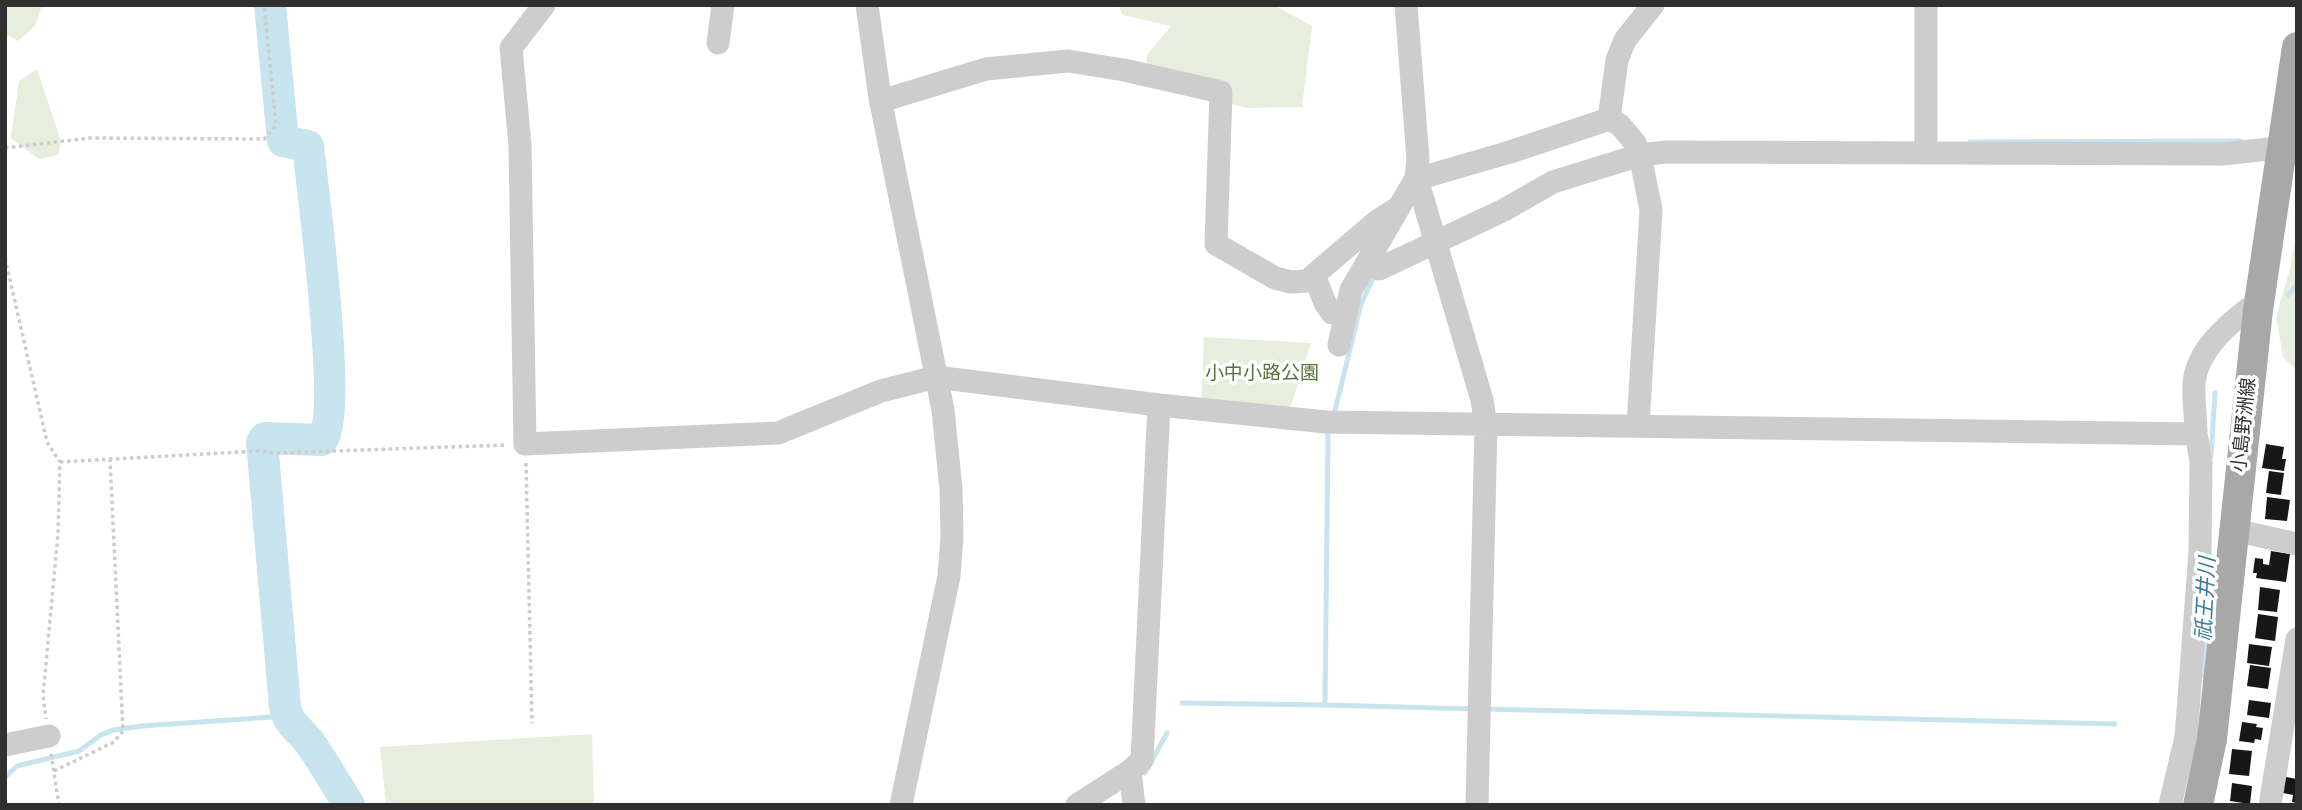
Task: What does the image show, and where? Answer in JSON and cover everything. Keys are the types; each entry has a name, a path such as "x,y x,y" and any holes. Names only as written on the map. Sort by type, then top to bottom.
{"main road":[{"name":"小島野洲線","path":"2198,805 2212,739 2258,310 2289,148 2297,47"}],"street":[{"path":"544,5 511,48 520,145 525,444 778,433 881,391 936,377 1159,405 1326,422 2196,434"},
{"path":"718,43 723,5"},
{"path":"867,5 881,101 936,377 951,489 952,537 948,576 901,805"},
{"path":"1339,345 1351,290 1416,178 1418,159 1406,5"},
{"path":"1609,119 1617,60 1625,40 1653,5"},
{"path":"1926,5 1926,151"},
{"path":"881,101 986,69 1068,61 1124,70 1221,92 1216,244 1275,278 1292,282 1307,281 1376,222 1399,206"},
{"path":"1477,805 1486,425 1482,400 1417,179 1609,119 1620,125 1635,143 1640,155 1651,210 1638,426"},
{"path":"1367,263 1379,269 1504,210 1553,182 1640,155 1668,152 1926,151 2222,154 2289,148"},
{"path":"1314,275 1332,313 1345,315"},
{"path":"2170,805 2186,737 2200,552 2201,461 2196,434 2194,381 2202,358 2223,329 2248,309 2258,310"},
{"path":"1077,805 1130,771 1142,760 1159,405"},
{"path":"2234,530 2297,544"},
{"path":"2270,805 2288,752 2296,651"},
{"path":"5,745 49,736"},
{"path":"1130,771 1133,805"}],"path":[{"path":"5,148 90,138 264,139 276,125 264,5"},
{"path":"5,258 47,442 60,463 58,534 43,695 59,805"},
{"path":"60,463 258,451 290,453 525,444 532,723"},
{"path":"54,771 114,742 123,732 110,460"}],"green space":[{"path":"5,5 42,5 35,26 18,41 5,34"},
{"path":"1118,5 1274,5 1312,26 1302,107 1247,108 1146,82 1147,55 1171,26 1123,15"},
{"path":"37,69 61,141 58,155 39,159 11,138 19,81"},
{"path":"2297,231 2297,371 2283,357 2276,317 2290,269"},
{"name":"小中小路公園","path":"1204,337 1311,343 1290,409 1201,404"},
{"path":"592,734 594,805 386,805 380,747"}],"building":[{"path":"2266,444 2284,447 2284,471 2262,468"},
{"path":"2269,471 2284,473 2281,495 2266,493"},
{"path":"2267,497 2290,500 2287,521 2265,519"},
{"path":"2271,551 2290,554 2286,582 2256,578 2257,573 2253,573 2255,558 2263,559 2263,564 2269,565"},
{"path":"2260,587 2280,590 2277,612 2258,610"},
{"path":"2258,614 2278,617 2275,641 2255,638"},
{"path":"2249,644 2272,647 2269,666 2247,663"},
{"path":"2250,665 2271,668 2268,689 2247,686"},
{"path":"2249,700 2271,703 2269,718 2247,715"},
{"path":"2242,722 2257,724 2256,727 2263,728 2261,740 2255,739 2254,743 2239,741"},
{"path":"2232,749 2252,751 2249,776 2229,774"},
{"path":"2281,776 2297,779 2297,803 2292,802 2293,795 2278,792"},
{"path":"2232,783 2252,786 2250,804 2230,801"}],"waterway":[{"path":"270,5 283,141 308,146 325,300 329,389 328,422 322,440 265,438 262,442 285,707 289,718 310,743 349,805"},
{"path":"1970,142 2240,141"},
{"path":"1334,415 1361,304 1375,274"},
{"name":"祇王井川","path":"2288,295 2297,285"},
{"name":"祇王井川","path":"2211,456 2215,393"},
{"path":"1182,703 1325,705 1330,428"},
{"name":"祇王井川","path":"2202,676 2208,599"},
{"path":"1325,705 1475,709"},
{"path":"1485,709 2115,724"},
{"path":"5,777 17,766 79,751 113,730 287,716"},
{"path":"1145,773 1167,733"}]}
